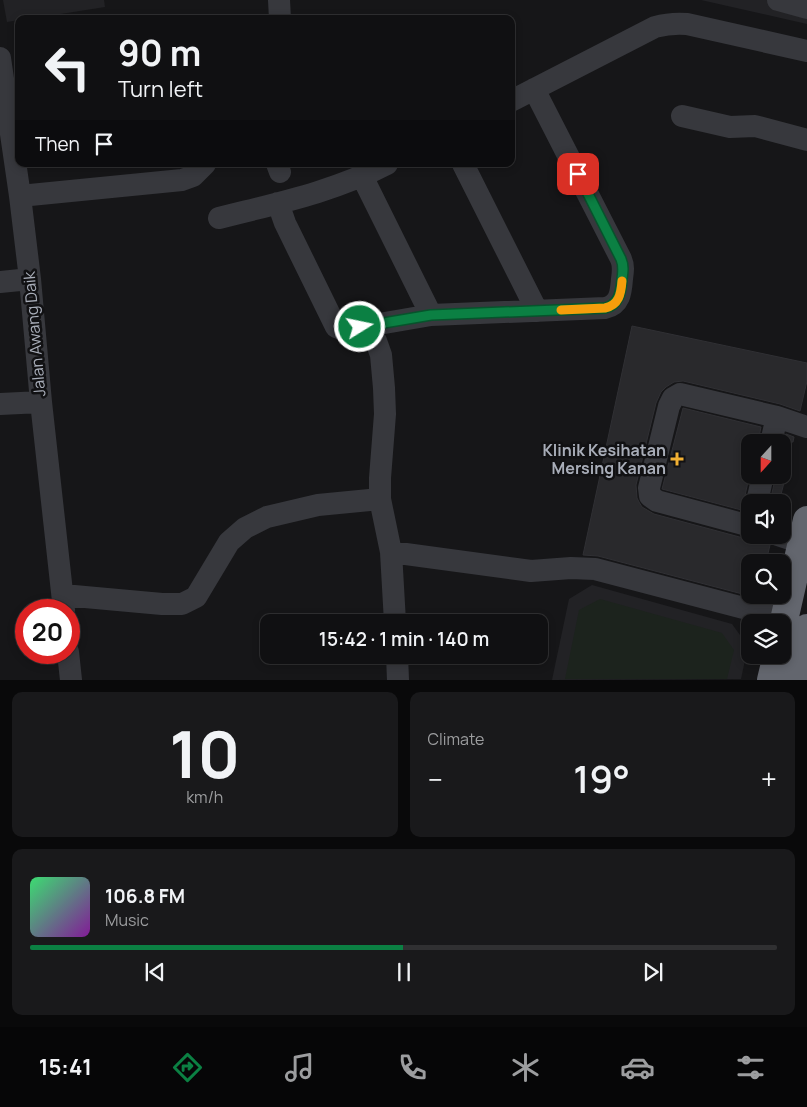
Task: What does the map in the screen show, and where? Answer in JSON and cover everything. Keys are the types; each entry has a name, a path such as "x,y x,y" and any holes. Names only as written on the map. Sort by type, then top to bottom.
{"highway":[{"path":"796,533 791,625 796,680"},
{"path":"771,680 775,664"}],"street":[{"path":"279,0 280,15"},
{"path":"778,0 807,8"},
{"path":"515,99 655,27 676,23 688,24 807,51"},
{"name":"Jalan Awang Daik","path":"0,58 15,162"},
{"path":"278,203 285,223 336,326 340,329 344,330 431,315 611,307 620,298 624,265 534,89"},
{"path":"682,116 730,127 755,126 807,140"},
{"name":"Jalan Awang Daik","path":"16,167 30,279 41,402 64,599"},
{"path":"20,196 182,180 193,176 202,167"},
{"path":"219,218 312,195 381,167"},
{"path":"465,167 537,311"},
{"path":"362,176 431,315"},
{"path":"0,282 30,279"},
{"path":"376,341 381,355 385,414 380,499 391,552 395,614"},
{"path":"741,524 657,501 650,496 649,488 669,406 673,398 680,394 777,417 807,427"},
{"path":"0,404 41,402"},
{"path":"773,434 777,417"},
{"path":"80,602 182,604 196,598 230,542 244,528 268,517 318,505 380,499"},
{"path":"391,552 531,572 571,568 595,569 752,614"},
{"path":"69,664 71,680"},
{"path":"397,664 398,680"}],"shaded area":[{"path":"3,0 104,0 105,7 54,15 15,15 15,21 7,22"},
{"path":"701,0 807,0 807,24"},
{"path":"592,585 732,624 741,636 741,664 744,664 741,679 552,680 569,599"},
{"path":"600,599 722,633 734,650 727,679 565,679 579,610"}],"building":[{"path":"632,326 807,363 807,381 800,411 780,404 683,381 674,382 666,387 661,392 656,403 636,485 637,498 642,507 654,514 741,537 741,544 769,544 768,554 741,554 741,594 598,556 583,555"},
{"path":"683,408 761,427 760,434 741,434 741,484 748,484 745,494 741,494 741,510 662,489"},
{"path":"774,484 784,484 781,494 772,494"}],"slow traffic":[{"path":"561,310 611,307 620,298 622,281"}],"place":[{"name":"Klinik Kesihatan Mersing Kanan","path":"677,459"}],"route":[{"path":"360,327 424,315 611,307 620,298 624,265 578,174"}]}
